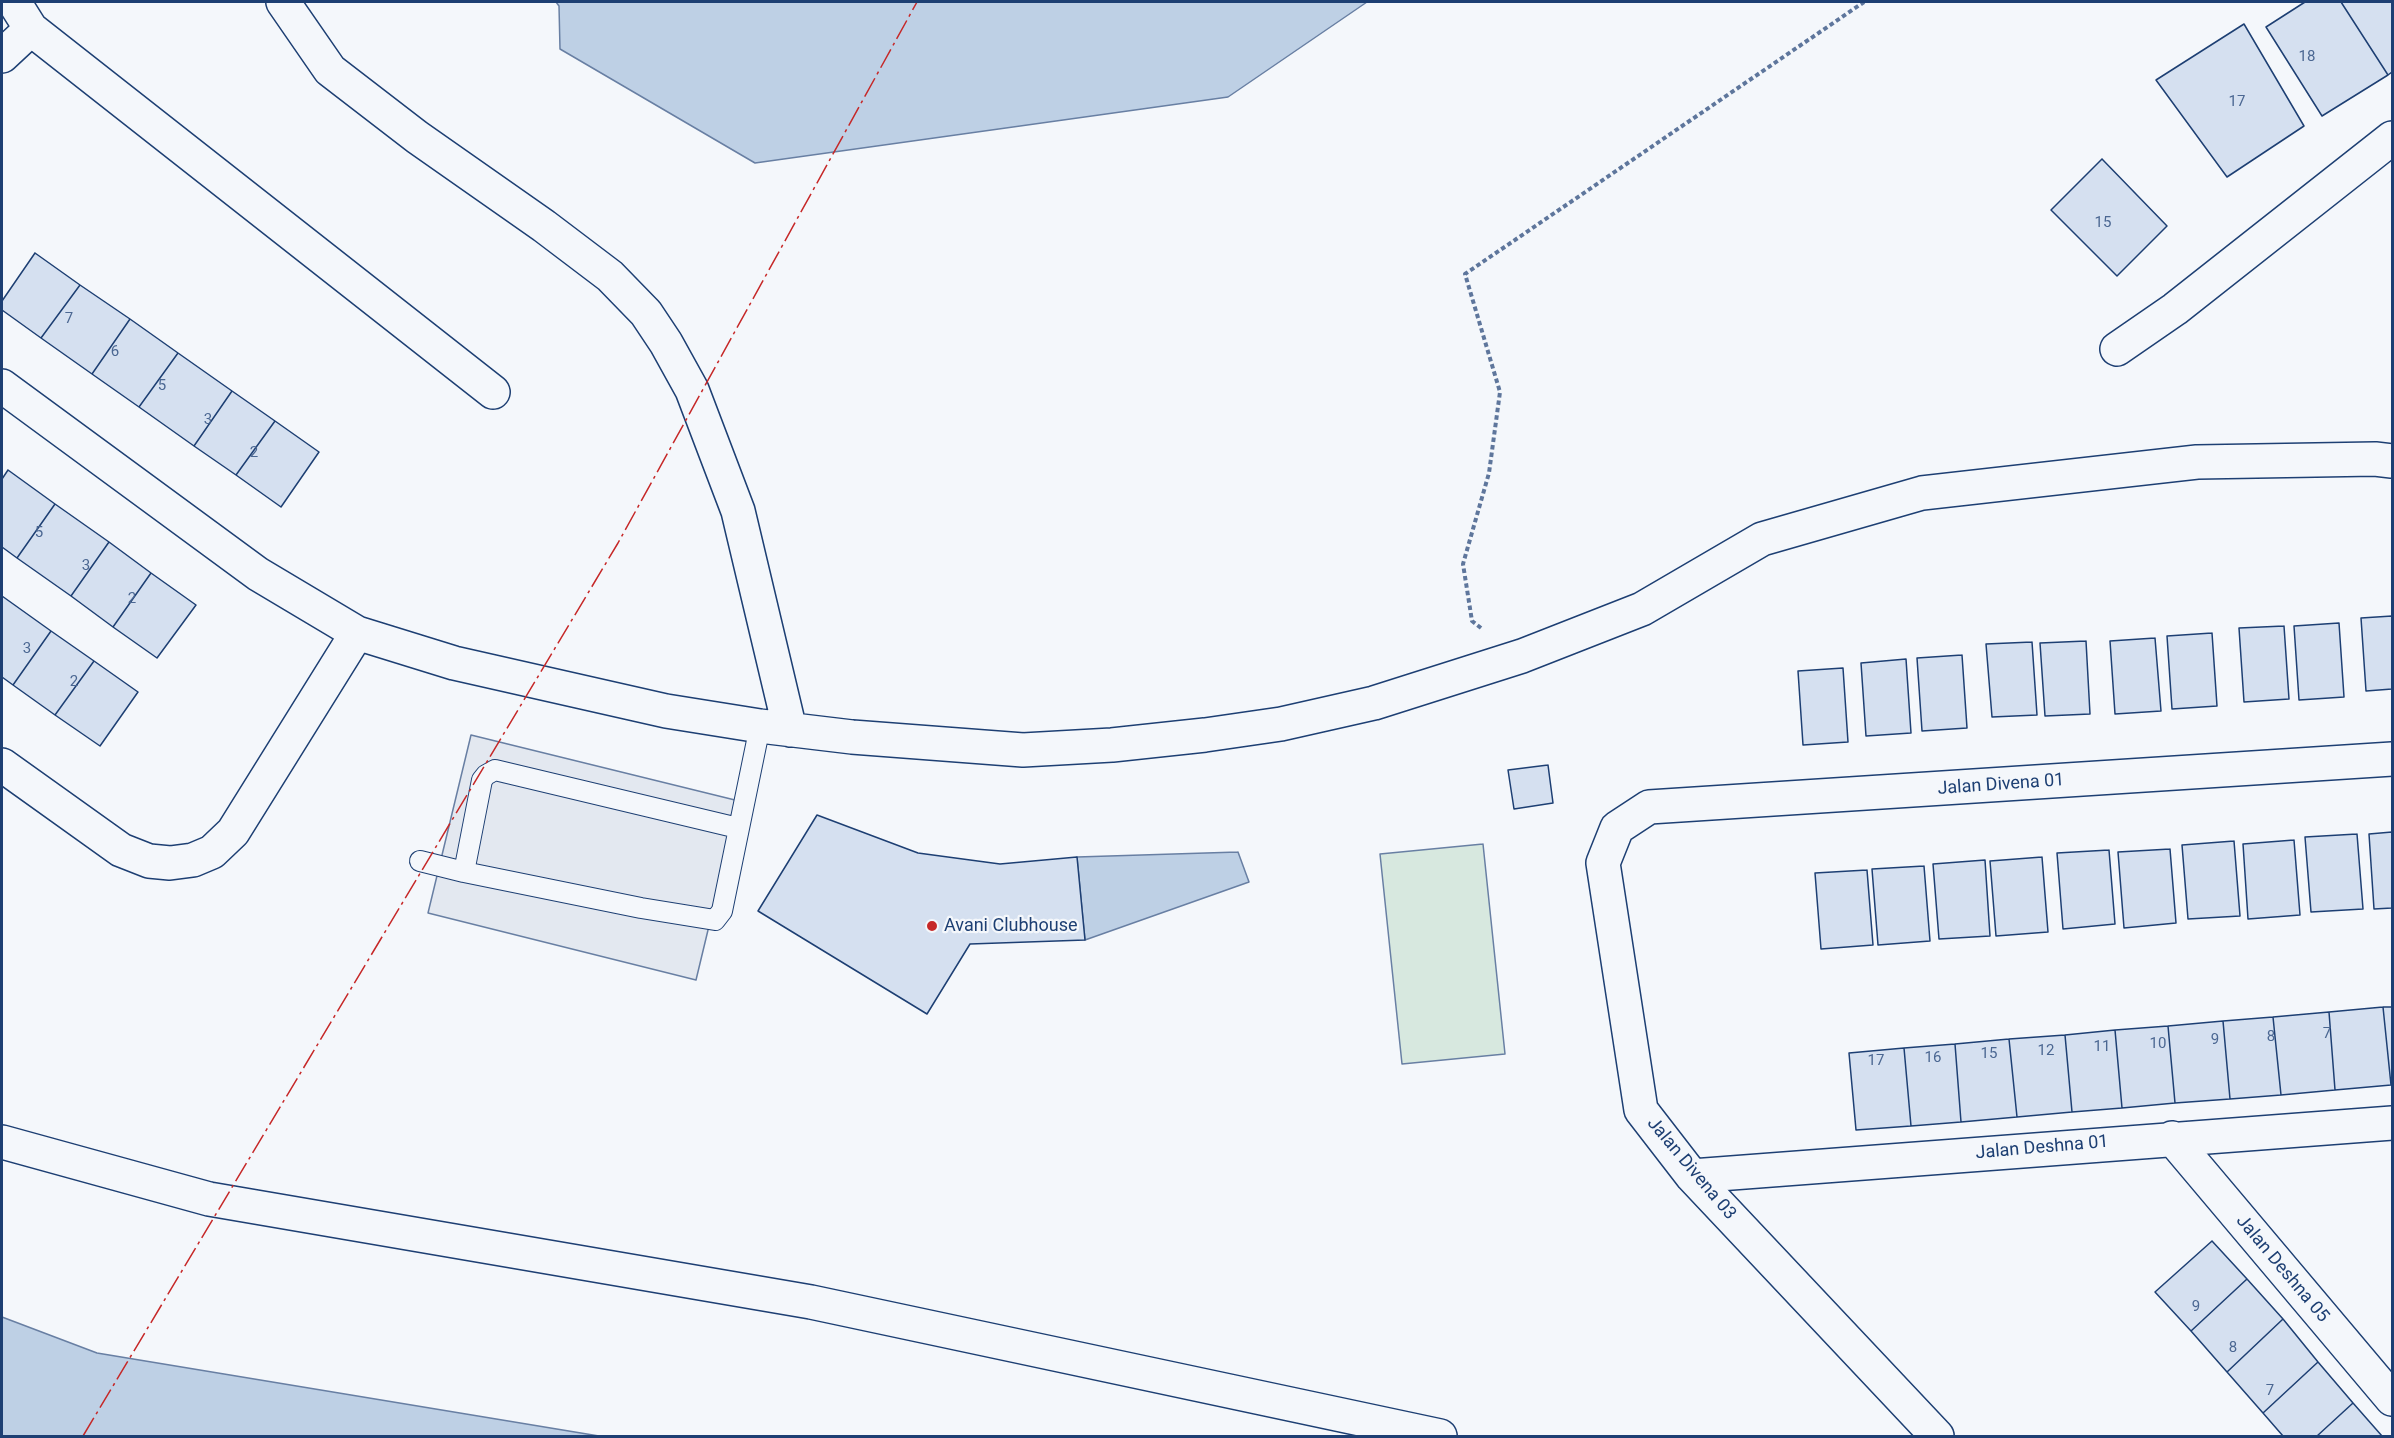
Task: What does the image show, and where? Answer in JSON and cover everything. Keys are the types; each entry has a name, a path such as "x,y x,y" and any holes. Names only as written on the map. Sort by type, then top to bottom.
{"street":[{"path":"14,2 31,29 493,392"},
{"path":"283,2 330,70 417,137 544,225 610,276 646,314 666,343 692,390 738,511 775,728"},
{"path":"2,56 31,29"},
{"path":"2117,349 2175,309 2391,140"},
{"path":"2,386 258,574 357,633 454,663 666,711 852,737 1023,750 1170,739 1281,724 1374,703 1522,656 1642,609 1762,539 1922,492 2197,462 2375,459 2392,461"},
{"path":"2,765 122,850 149,861 170,863 193,860 212,852 233,832 357,633"},
{"name":"Jalan Divena 01","path":"1617,828 1649,807 2392,759"},
{"name":"Jalan Divena 03","path":"1617,828 1603,863 1641,1110 1692,1176 1937,1437"},
{"name":"Jalan Deshna 01","path":"1692,1176 2392,1123"},
{"name":"Jalan Deshna 05","path":"2172,1138 2392,1399"},
{"path":"2,1142 209,1199 811,1302 1396,1425 1440,1437"}],"lane":[{"path":"420,861 464,872 715,920 722,911 738,828 775,728"},
{"path":"464,872 482,780 495,770 738,828"}],"path":[{"path":"1522,656 1472,621 1463,564 1489,473 1500,392 1465,274 1864,2"}],"shaded area":[{"path":"471,735 739,801 696,980 428,913"},
{"path":"1483,844 1505,1054 1402,1064 1380,854"}],"water":[{"path":"556,2 1367,2 1228,97 755,163 560,49 559,6"},
{"path":"1238,852 1249,882 1085,940 1077,857"},
{"path":"2,1317 97,1353 599,1436 2,1436"}],"building":[{"path":"2305,2 2341,2 2388,75 2322,116 2266,27"},
{"path":"2341,2 2392,2 2392,72 2388,75"},
{"path":"2244,24 2304,126 2227,177 2156,80"},
{"path":"2102,159 2167,226 2117,276 2051,210"},
{"path":"35,253 80,285 41,338 2,310 2,301"},
{"path":"80,285 130,319 92,374 41,338"},
{"path":"130,319 178,353 139,407 92,374"},
{"path":"178,353 232,391 194,446 139,407"},
{"path":"232,391 275,421 236,475 194,446"},
{"path":"275,421 319,452 281,507 236,475"},
{"path":"8,470 55,504 17,558 2,547 2,479"},
{"path":"55,504 109,542 71,596 17,558"},
{"path":"109,542 151,573 113,627 71,596"},
{"path":"151,573 196,605 157,658 113,627"},
{"path":"2,596 51,631 13,685 2,677"},
{"path":"2392,616 2392,689 2366,691 2361,618"},
{"path":"2339,623 2344,697 2299,700 2294,626"},
{"path":"2284,626 2289,699 2244,702 2239,628"},
{"path":"51,631 94,661 55,715 13,685"},
{"path":"2212,633 2217,706 2172,709 2167,636"},
{"path":"2155,638 2161,711 2115,714 2110,641"},
{"path":"2086,641 2090,714 2045,716 2040,643"},
{"path":"2032,642 2037,715 1992,717 1986,644"},
{"path":"1962,655 1967,728 1922,731 1917,658"},
{"path":"1906,659 1911,733 1866,736 1861,663"},
{"path":"94,661 138,692 100,746 55,715"},
{"path":"1843,668 1848,742 1803,745 1798,671"},
{"path":"1548,765 1553,803 1514,809 1508,770"},
{"name":"Avani Clubhouse","path":"817,815 918,853 1000,864 1077,857 1085,940 970,944 927,1014 758,911"},
{"path":"2392,832 2392,908 2374,909 2369,834"},
{"path":"2357,834 2363,909 2311,912 2305,837"},
{"path":"2294,840 2300,915 2248,919 2243,844"},
{"path":"2234,841 2240,916 2188,919 2182,845"},
{"path":"2170,849 2176,923 2124,928 2118,852"},
{"path":"2109,850 2115,924 2063,929 2057,853"},
{"path":"2042,857 2048,932 1996,936 1990,861"},
{"path":"1985,860 1990,936 1939,939 1933,864"},
{"path":"1924,866 1930,941 1878,945 1872,869"},
{"path":"1867,870 1873,945 1821,949 1815,873"},
{"path":"2383,1007 2391,1085 2335,1090 2329,1012"},
{"path":"2383,1007 2392,1007 2392,1085 2391,1085"},
{"path":"2329,1012 2335,1090 2281,1095 2273,1017"},
{"path":"2273,1017 2281,1095 2230,1099 2223,1021"},
{"path":"2223,1021 2230,1099 2175,1103 2168,1026"},
{"path":"2168,1026 2175,1103 2122,1108 2115,1030"},
{"path":"2115,1030 2122,1108 2072,1112 2065,1035"},
{"path":"2065,1035 2072,1112 2017,1117 2009,1039"},
{"path":"2009,1039 2017,1117 1961,1122 1955,1044"},
{"path":"1955,1044 1961,1122 1911,1126 1904,1048"},
{"path":"1904,1048 1911,1126 1856,1130 1849,1053"},
{"path":"2212,1241 2247,1279 2191,1331 2155,1292"},
{"path":"2247,1279 2283,1319 2227,1372 2191,1331"},
{"path":"2283,1319 2318,1362 2263,1413 2227,1372"},
{"path":"2318,1362 2353,1403 2317,1436 2283,1436 2263,1413"},
{"path":"2353,1403 2382,1436 2317,1436"}],"power":[{"path":"83,1436 618,543 917,2"}],"place":[{"name":"Avani Clubhouse","path":"932,926"}]}
